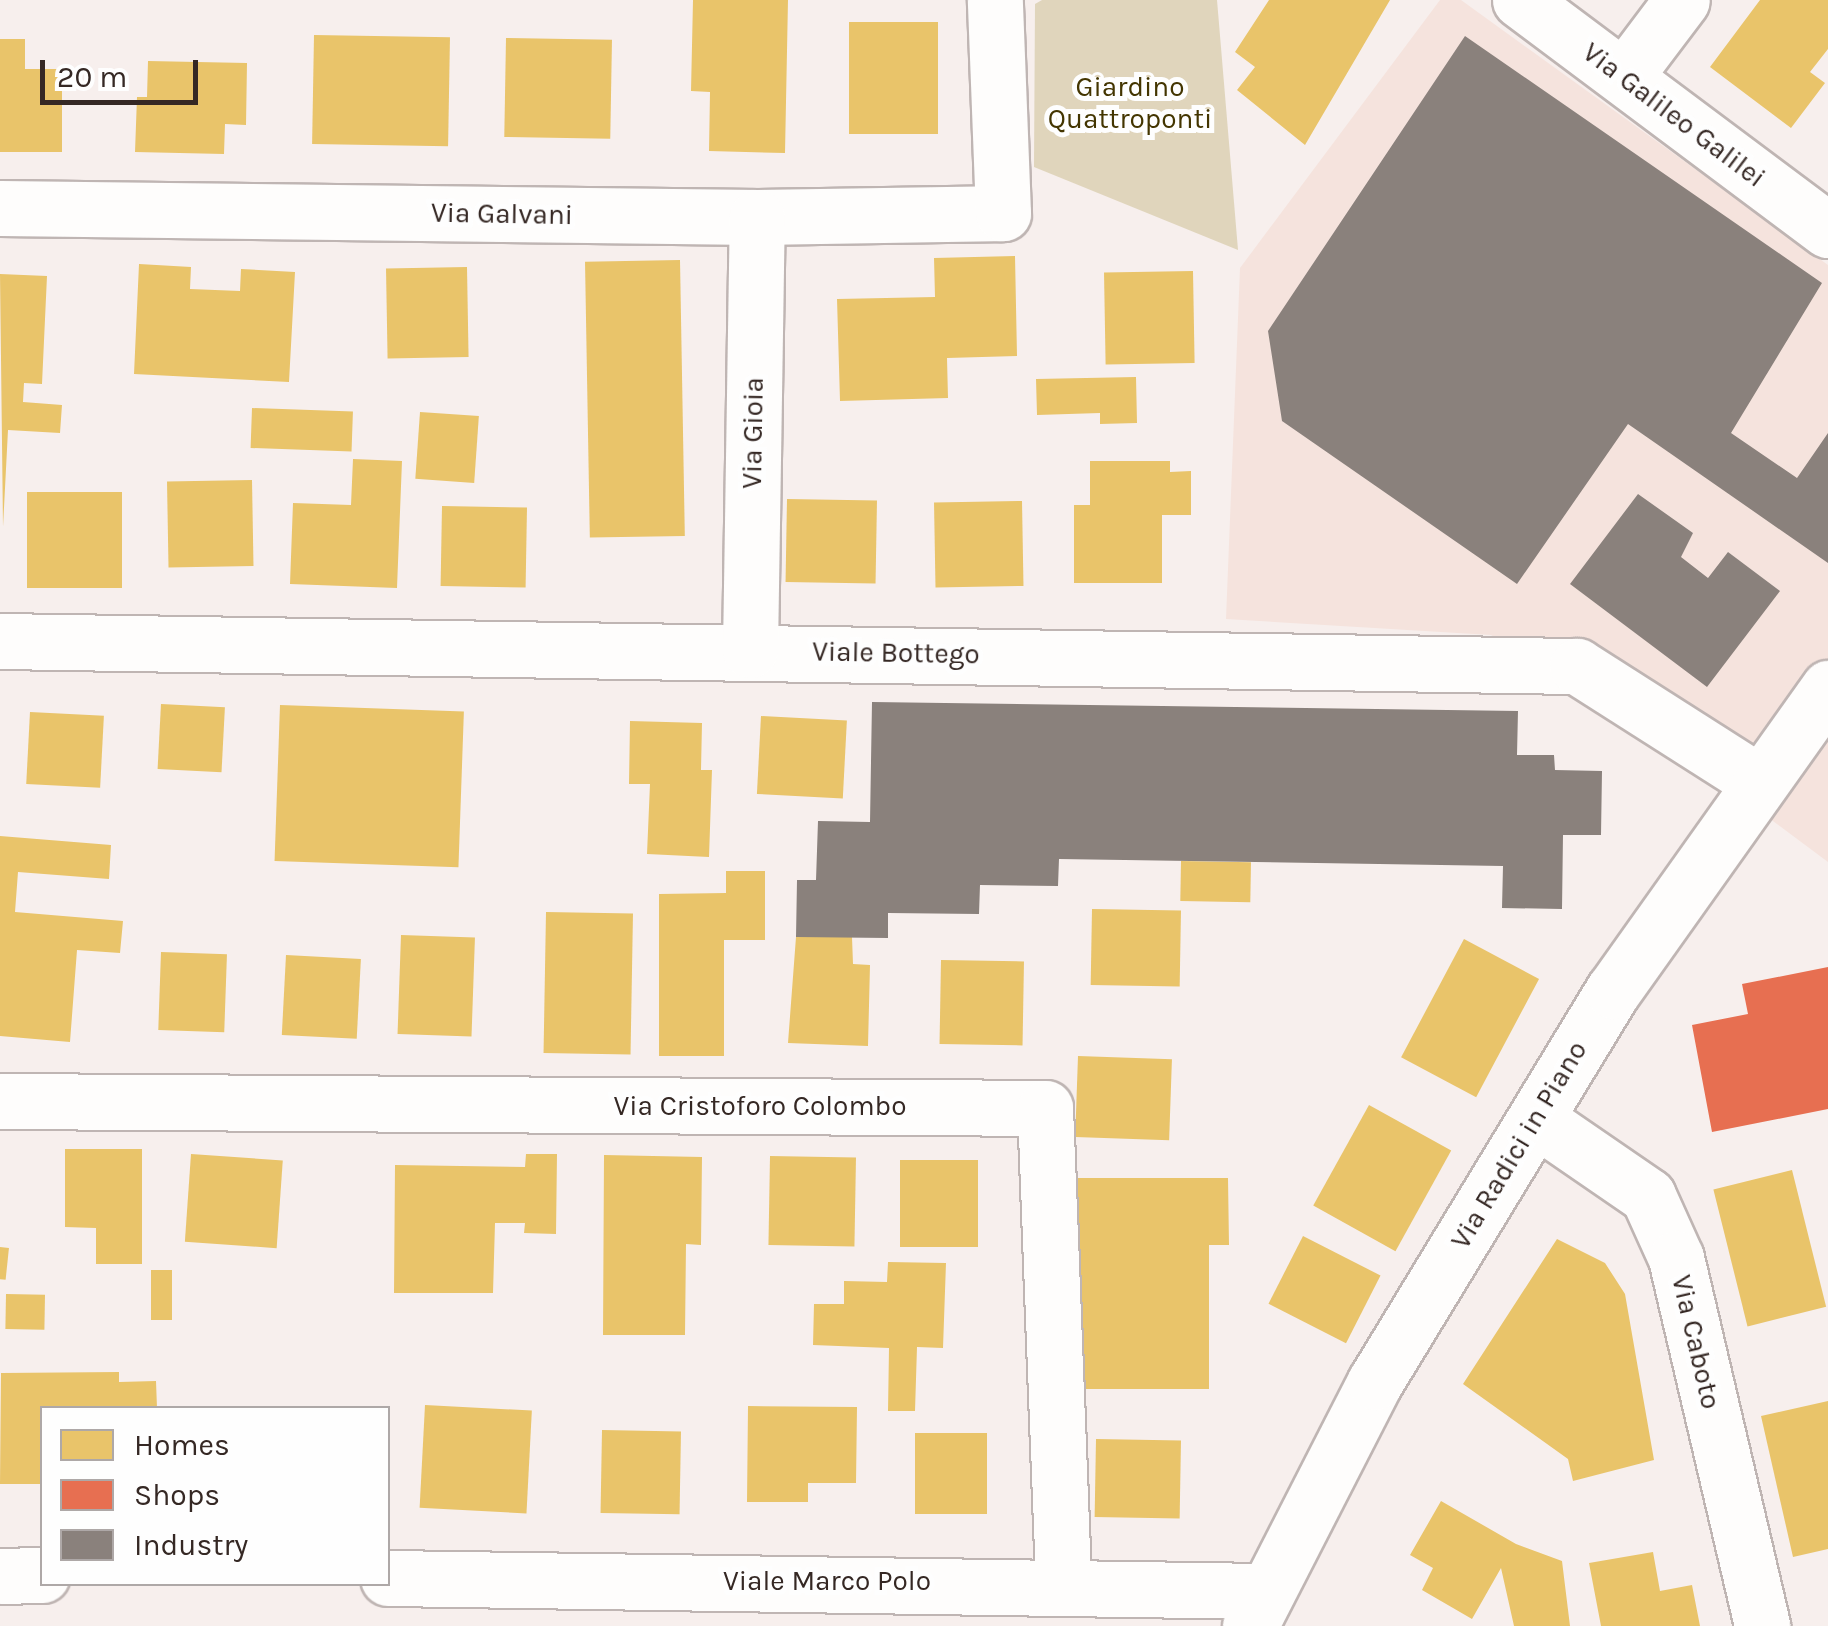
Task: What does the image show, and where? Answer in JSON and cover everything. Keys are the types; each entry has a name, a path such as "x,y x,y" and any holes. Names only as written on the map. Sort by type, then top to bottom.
{"street":[{"name":"Via Galvani","path":"0,208 757,217 1003,213 996,0"},
{"name":"Via Galileo Galilei","path":"1520,0 1828,230"},
{"path":"1624,77 1682,0"},
{"name":"Via Gioia","path":"750,650 757,217"},
{"name":"Viale Bottego","path":"0,642 750,650 1577,666 1759,782"},
{"name":"Via Radici in Piano","path":"1258,1608 1375,1382 1613,991 1828,688"},
{"name":"Via Cristoforo Colombo","path":"0,1102 1045,1108 1063,1583"},
{"name":"Via Caboto","path":"1536,1119 1648,1196 1676,1258 1762,1626"},
{"path":"0,1576 40,1575"},
{"name":"Viale Marco Polo","path":"390,1578 1063,1583 1258,1608"}],"shaded area":[{"path":"1440,0 1461,0 1828,265 1828,862 1719,781 1491,635 1226,619 1240,268"}],"green space":[{"name":"Giardino Quattroponti","path":"1042,0 1217,0 1238,250 1034,167 1035,4"}],"building: Homes":[{"path":"693,0 788,0 785,153 709,151 710,92 691,91"},
{"path":"1269,0 1390,0 1305,145 1237,90 1255,67 1235,52"},
{"path":"1760,0 1828,0 1828,49 1810,72 1825,83 1791,128 1710,67"},
{"path":"849,22 938,22 938,134 849,134"},
{"path":"314,35 450,37 448,146 312,144"},
{"path":"506,38 612,40 610,139 504,137"},
{"path":"0,39 25,39 25,69 62,69 62,152 0,152"},
{"path":"148,61 247,63 246,125 225,124 224,154 135,152 137,97 147,97"},
{"path":"1015,256 1017,356 947,358 948,398 840,401 837,299 935,297 934,258"},
{"path":"680,260 685,536 590,538 585,262"},
{"path":"139,264 191,267 190,289 240,291 241,269 295,272 289,382 134,374"},
{"path":"467,267 469,357 388,358 386,268"},
{"path":"1193,271 1195,363 1106,365 1104,273"},
{"path":"0,274 47,276 42,384 24,383 23,402 62,405 60,433 8,430 3,527"},
{"path":"1136,377 1137,423 1100,424 1100,413 1037,415 1036,379"},
{"path":"252,408 353,412 352,452 251,448"},
{"path":"420,412 479,416 474,483 415,479"},
{"path":"353,459 402,461 397,588 290,584 293,503 351,505"},
{"path":"1090,461 1170,461 1170,472 1191,471 1191,515 1162,515 1162,583 1074,583 1074,505 1090,505"},
{"path":"252,480 254,566 169,567 167,481"},
{"path":"27,492 122,492 122,588 27,588"},
{"path":"787,499 877,501 876,584 786,582"},
{"path":"1022,501 1023,586 935,588 934,503"},
{"path":"442,506 527,507 526,587 441,586"},
{"path":"161,704 225,707 222,772 158,769"},
{"path":"280,705 464,711 458,867 275,861"},
{"path":"30,712 104,716 100,788 26,784"},
{"path":"761,716 847,721 843,798 757,794"},
{"path":"630,721 702,723 701,770 712,770 709,857 647,854 650,784 629,784"},
{"path":"0,836 111,845 109,879 18,872 15,912 123,921 120,953 77,950 70,1042 0,1036"},
{"path":"1181,861 1251,862 1250,902 1180,901"},
{"path":"726,871 765,871 765,940 724,940 724,1056 659,1056 659,894 726,893"},
{"path":"1092,909 1181,911 1180,987 1091,985"},
{"path":"546,912 633,914 631,1054 544,1053"},
{"path":"401,935 475,938 471,1037 398,1034"},
{"path":"796,937 852,937 853,964 870,965 868,1046 788,1043"},
{"path":"1464,939 1539,979 1476,1097 1401,1057"},
{"path":"161,952 227,954 224,1032 158,1030"},
{"path":"286,955 361,959 357,1039 282,1035"},
{"path":"941,960 1024,961 1023,1045 940,1044"},
{"path":"1078,1056 1172,1059 1169,1140 1075,1137"},
{"path":"1369,1105 1451,1151 1395,1251 1313,1206"},
{"path":"65,1149 142,1149 142,1264 96,1264 96,1228 65,1227"},
{"path":"191,1154 283,1160 277,1248 185,1242"},
{"path":"526,1154 557,1154 556,1234 524,1233 525,1223 495,1223 493,1293 394,1293 395,1165 525,1167"},
{"path":"604,1155 702,1157 701,1245 686,1244 685,1335 603,1335"},
{"path":"770,1156 856,1158 854,1246 768,1245"},
{"path":"900,1160 978,1160 978,1247 900,1247"},
{"path":"1792,1170 1826,1307 1748,1326 1713,1190"},
{"path":"1068,1178 1228,1178 1229,1245 1209,1245 1209,1389 1069,1389"},
{"path":"1303,1236 1381,1275 1346,1343 1268,1304"},
{"path":"1557,1239 1605,1263 1625,1294 1654,1460 1573,1481 1568,1459 1463,1384"},
{"path":"0,1247 9,1248 6,1280 0,1279"},
{"path":"888,1262 946,1263 943,1348 917,1347 915,1411 888,1411 889,1348 813,1345 814,1304 844,1304 844,1281 887,1282"},
{"path":"151,1270 172,1270 172,1320 151,1320"},
{"path":"6,1294 45,1295 44,1330 5,1329"},
{"path":"119,1372 119,1382 156,1381 157,1406 40,1406 40,1484 0,1484 1,1373"},
{"path":"1828,1401 1828,1549 1793,1557 1761,1416"},
{"path":"425,1405 532,1411 526,1513 420,1508"},
{"path":"748,1406 857,1407 856,1483 808,1483 808,1502 747,1502"},
{"path":"602,1430 681,1431 680,1514 601,1513"},
{"path":"915,1433 987,1433 987,1514 915,1514"},
{"path":"1096,1439 1181,1440 1180,1518 1095,1517"},
{"path":"1441,1501 1516,1544 1562,1561 1570,1626 1514,1626 1501,1568 1472,1619 1422,1590 1433,1568 1410,1555"},
{"path":"1653,1552 1660,1591 1692,1585 1700,1626 1601,1626 1589,1563"}],"building: Shops":[{"path":"1828,967 1828,1109 1712,1132 1692,1025 1748,1014 1742,984"}],"building: Industry":[{"path":"1465,36 1822,283 1731,433 1797,478 1828,433 1828,563 1628,424 1517,584 1282,421 1268,331"},
{"path":"1638,494 1693,533 1681,557 1708,578 1728,552 1780,591 1707,687 1570,584"},
{"path":"872,702 1518,711 1517,755 1554,755 1555,770 1602,771 1601,835 1563,835 1562,909 1502,908 1503,866 1059,859 1058,886 980,885 979,914 888,913 888,938 796,937 797,880 816,880 818,821 870,822"}]}
